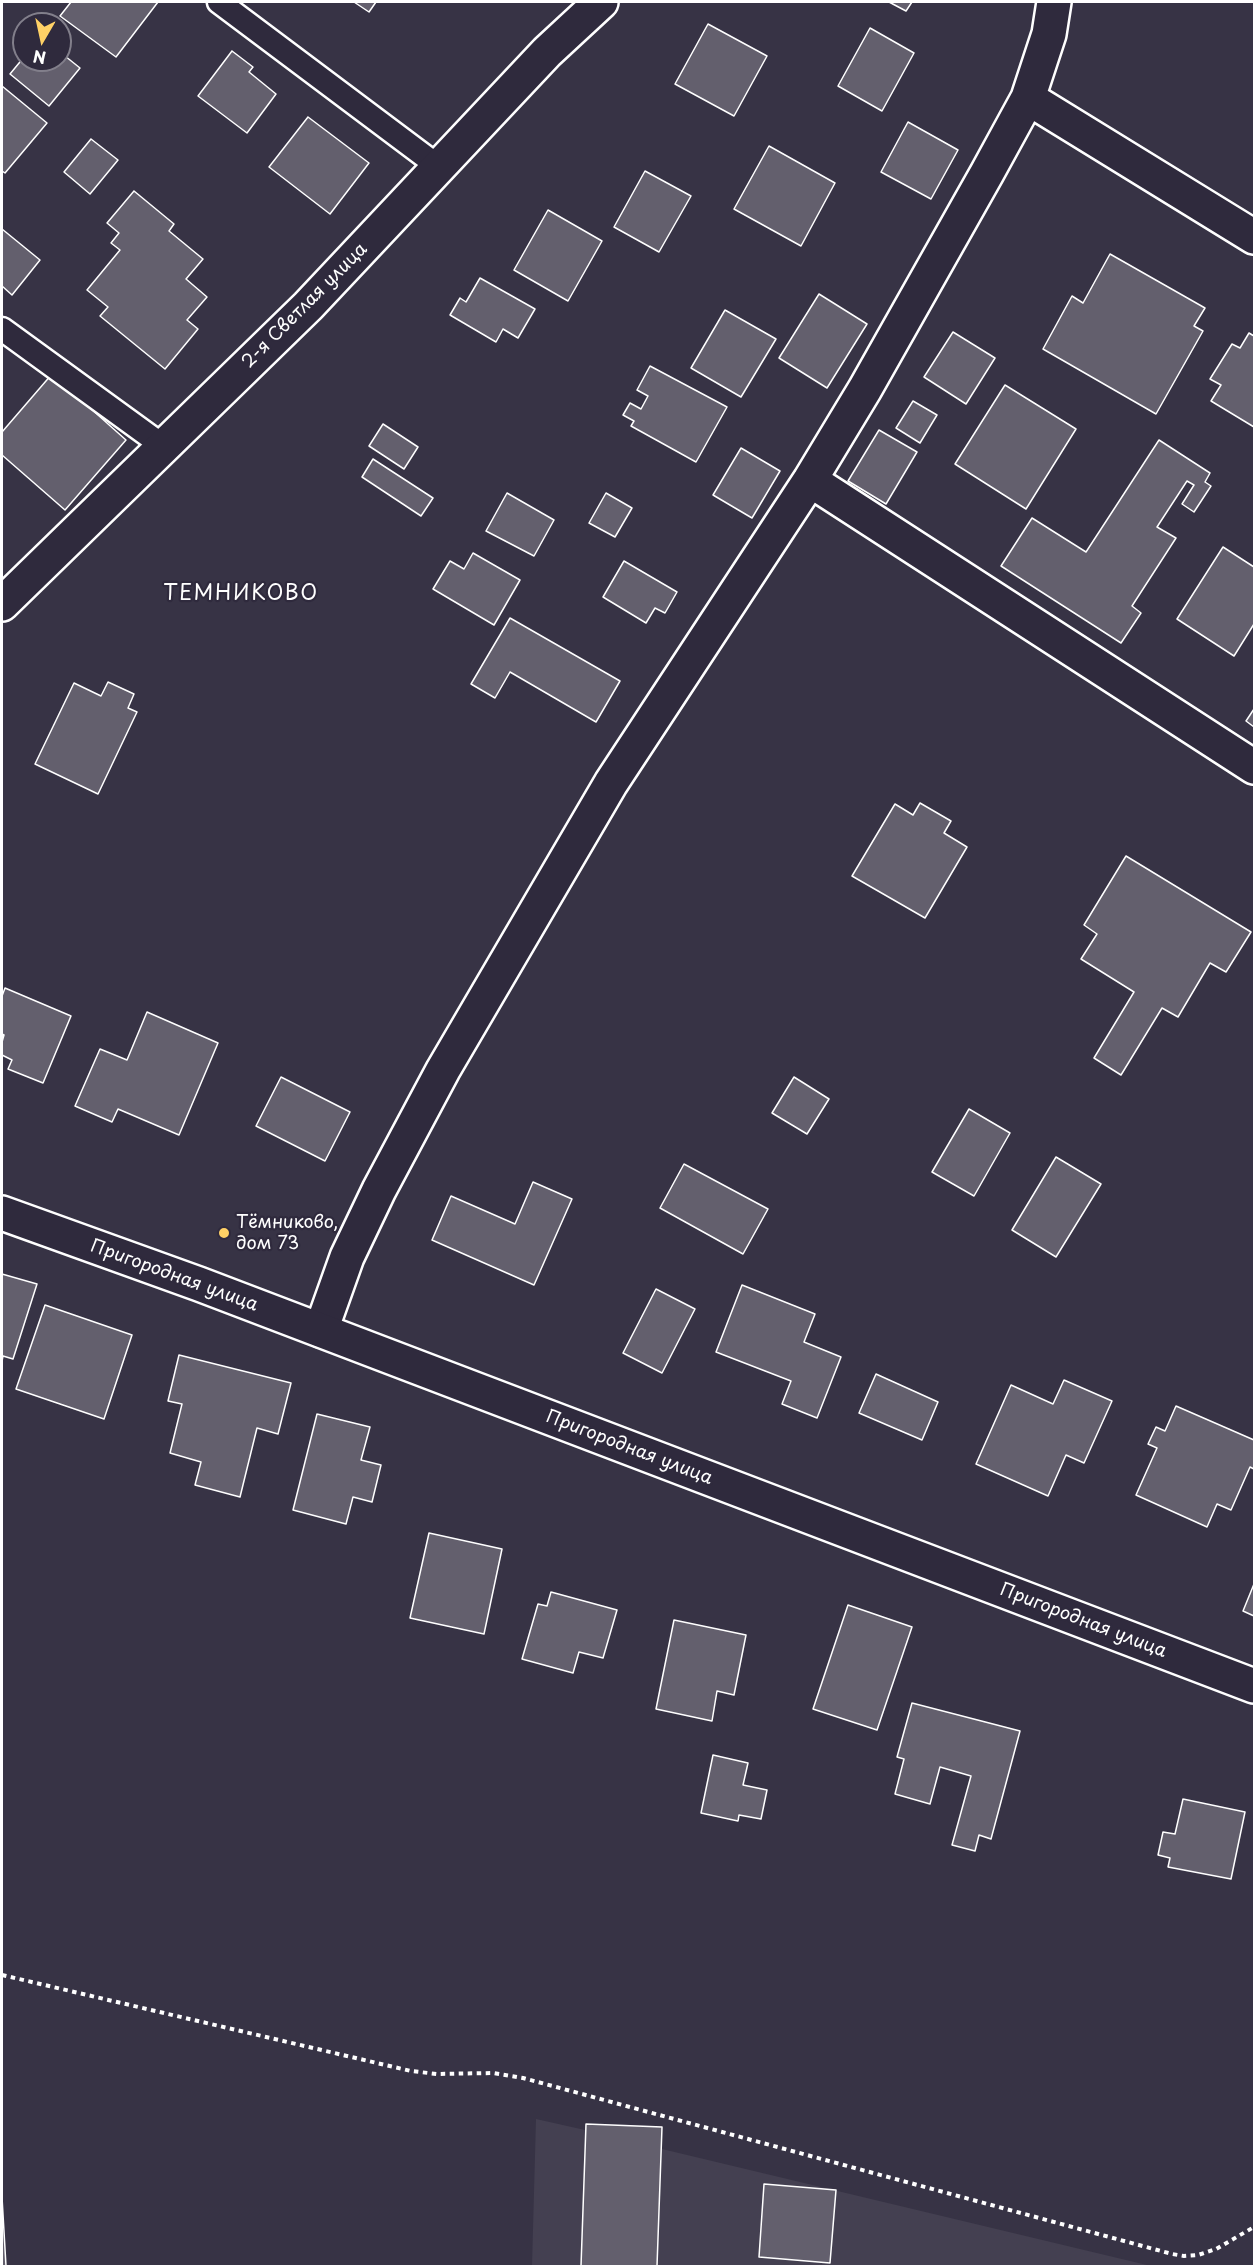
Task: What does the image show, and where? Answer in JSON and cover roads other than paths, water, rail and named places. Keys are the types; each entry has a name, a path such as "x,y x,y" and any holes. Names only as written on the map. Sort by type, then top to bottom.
{"street":[{"name":"2-я Светлая улица","path":"2,604 308,306 547,52 601,2"},
{"path":"321,1330 347,1257 379,1190 443,1070 611,783 810,480 871,379 1028,98 1049,34 1054,2"},
{"path":"1028,98 1254,237"},
{"path":"810,480 1254,767"},
{"name":"Пригородная улица","path":"2,1213 321,1330 1254,1686"}],"lane":[{"path":"219,2 439,167"},
{"path":"2,329 163,446"}],"place":[{"name":"Тёмниково, дом 73","path":"224,1233"}],"district":[{"name":"ТЕМНИКОВО","path":"241,594"}]}
